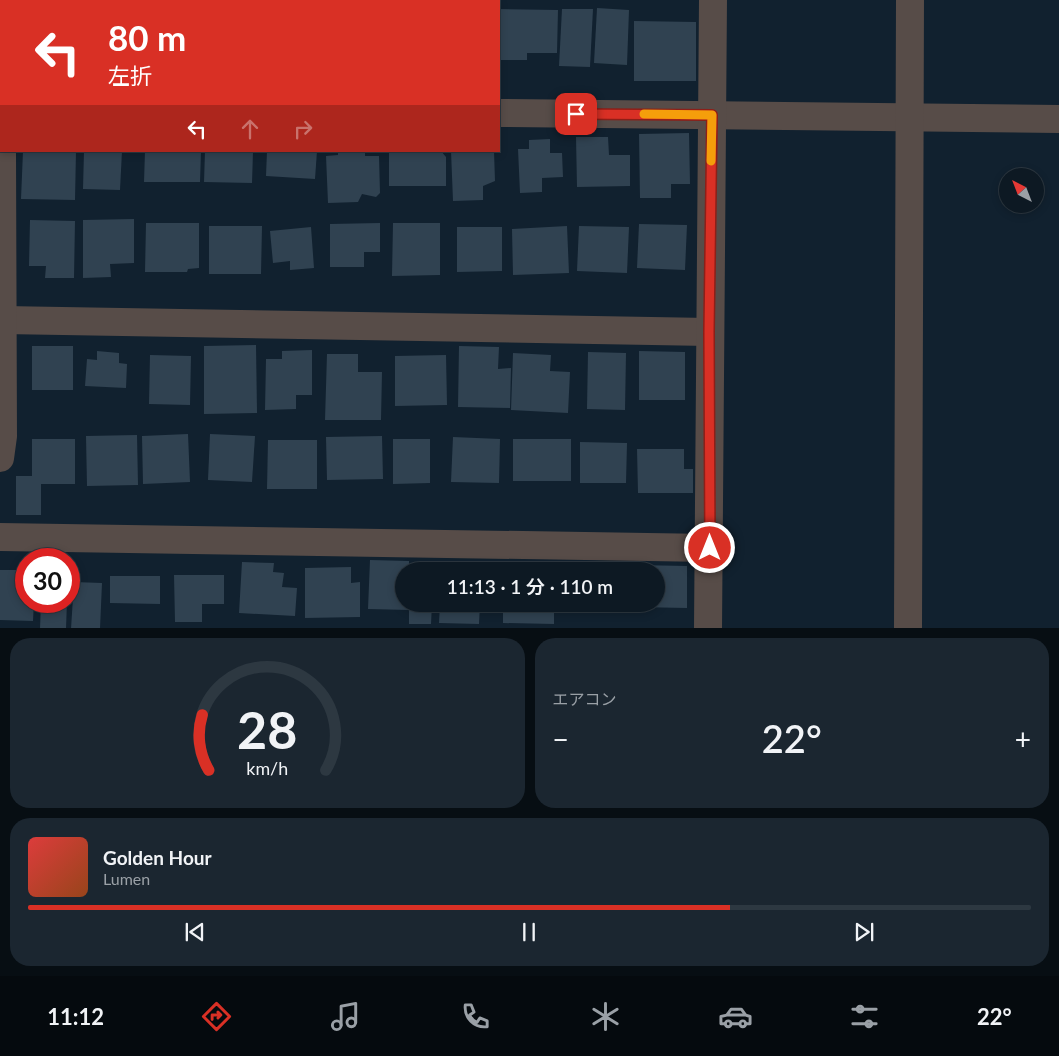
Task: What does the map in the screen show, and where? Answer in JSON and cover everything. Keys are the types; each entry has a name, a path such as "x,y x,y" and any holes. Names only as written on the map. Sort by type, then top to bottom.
{"street":[{"path":"708,628 713,0"},
{"path":"908,628 910,0"},
{"path":"500,113 1059,119"},
{"path":"0,458 4,436 2,152"},
{"path":"3,320 709,332"},
{"path":"0,537 710,548"}],"building":[{"path":"597,8 629,10 627,65 594,63"},
{"path":"500,9 558,10 557,53 527,53 527,60 500,60"},
{"path":"562,9 593,9 590,67 559,66"},
{"path":"634,21 696,22 696,81 634,81"},
{"path":"689,133 690,184 671,184 671,198 640,198 639,134"},
{"path":"576,137 608,137 609,155 630,155 630,186 577,187"},
{"path":"550,139 550,153 562,153 563,177 542,178 542,192 520,193 518,149 529,149 529,140"},
{"path":"23,152 76,152 75,200 21,199"},
{"path":"84,152 122,152 120,190 83,189"},
{"path":"145,152 201,152 200,182 144,182"},
{"path":"205,152 253,152 252,183 204,182"},
{"path":"267,152 317,152 315,179 266,176"},
{"path":"338,152 365,152 365,156 379,156 380,193 376,197 362,194 358,202 328,203 326,156 338,155"},
{"path":"389,152 442,152 446,157 446,186 389,186"},
{"path":"451,152 494,152 495,181 483,186 483,200 453,201"},
{"path":"134,219 134,263 110,264 111,277 83,278 83,220"},
{"path":"30,220 75,221 74,278 45,278 46,266 29,266"},
{"path":"146,223 199,223 199,268 188,269 187,272 145,272"},
{"path":"380,223 380,252 364,252 364,267 330,267 330,224"},
{"path":"393,223 440,223 440,275 392,276"},
{"path":"639,224 687,225 685,270 637,268"},
{"path":"209,226 262,226 261,274 209,274"},
{"path":"567,226 569,273 513,275 512,229"},
{"path":"579,226 629,227 627,273 577,271"},
{"path":"311,227 314,268 290,270 290,261 273,263 270,231"},
{"path":"457,227 502,227 502,271 457,272"},
{"path":"256,345 257,413 204,414 204,346"},
{"path":"32,346 73,346 73,390 32,390"},
{"path":"459,346 499,347 498,369 511,368 510,408 458,407"},
{"path":"312,350 312,395 296,395 296,409 265,410 266,359 282,359 282,351"},
{"path":"97,351 119,353 119,363 127,364 126,388 85,386 87,359 97,360"},
{"path":"639,351 685,352 685,400 639,400"},
{"path":"588,352 626,353 625,410 587,409"},
{"path":"513,353 551,355 550,371 570,372 568,413 511,410"},
{"path":"327,354 358,354 358,372 382,372 381,420 325,420"},
{"path":"150,355 191,356 190,405 149,404"},
{"path":"446,355 447,405 395,406 395,356"},
{"path":"188,434 190,482 143,484 142,436"},
{"path":"210,434 255,436 252,482 208,480"},
{"path":"137,435 138,485 87,486 86,436"},
{"path":"382,436 383,479 327,480 326,437"},
{"path":"453,437 500,439 499,483 451,482"},
{"path":"32,439 75,439 75,484 41,484 41,515 16,515 16,476 32,476"},
{"path":"393,439 430,439 430,483 393,484"},
{"path":"513,439 571,439 571,481 513,481"},
{"path":"268,440 317,440 317,489 267,489"},
{"path":"580,442 627,443 626,483 580,483"},
{"path":"637,449 684,449 684,469 693,469 693,493 638,493"},
{"path":"370,560 409,561 395,562 395,610 368,609"},
{"path":"242,562 274,563 273,572 284,573 282,587 297,588 295,616 239,613"},
{"path":"665,566 687,566 687,608 665,608"},
{"path":"351,567 351,583 360,582 360,617 305,618 305,568"},
{"path":"0,570 15,570 15,613 33,613 33,621 0,620"},
{"path":"174,575 224,575 224,604 202,604 202,622 175,622"},
{"path":"110,576 160,576 160,604 110,603"},
{"path":"80,582 102,583 100,628 71,628 72,613 80,613"},
{"path":"409,612 432,612 431,624 409,624"},
{"path":"440,612 480,612 479,624 439,623"},
{"path":"503,612 554,612 554,624 503,623"},
{"path":"41,613 67,613 66,628 40,628"}],"slow traffic":[{"path":"644,114 712,115 711,161"}],"route":[{"path":"576,114 712,115 709,332 710,548"}]}
